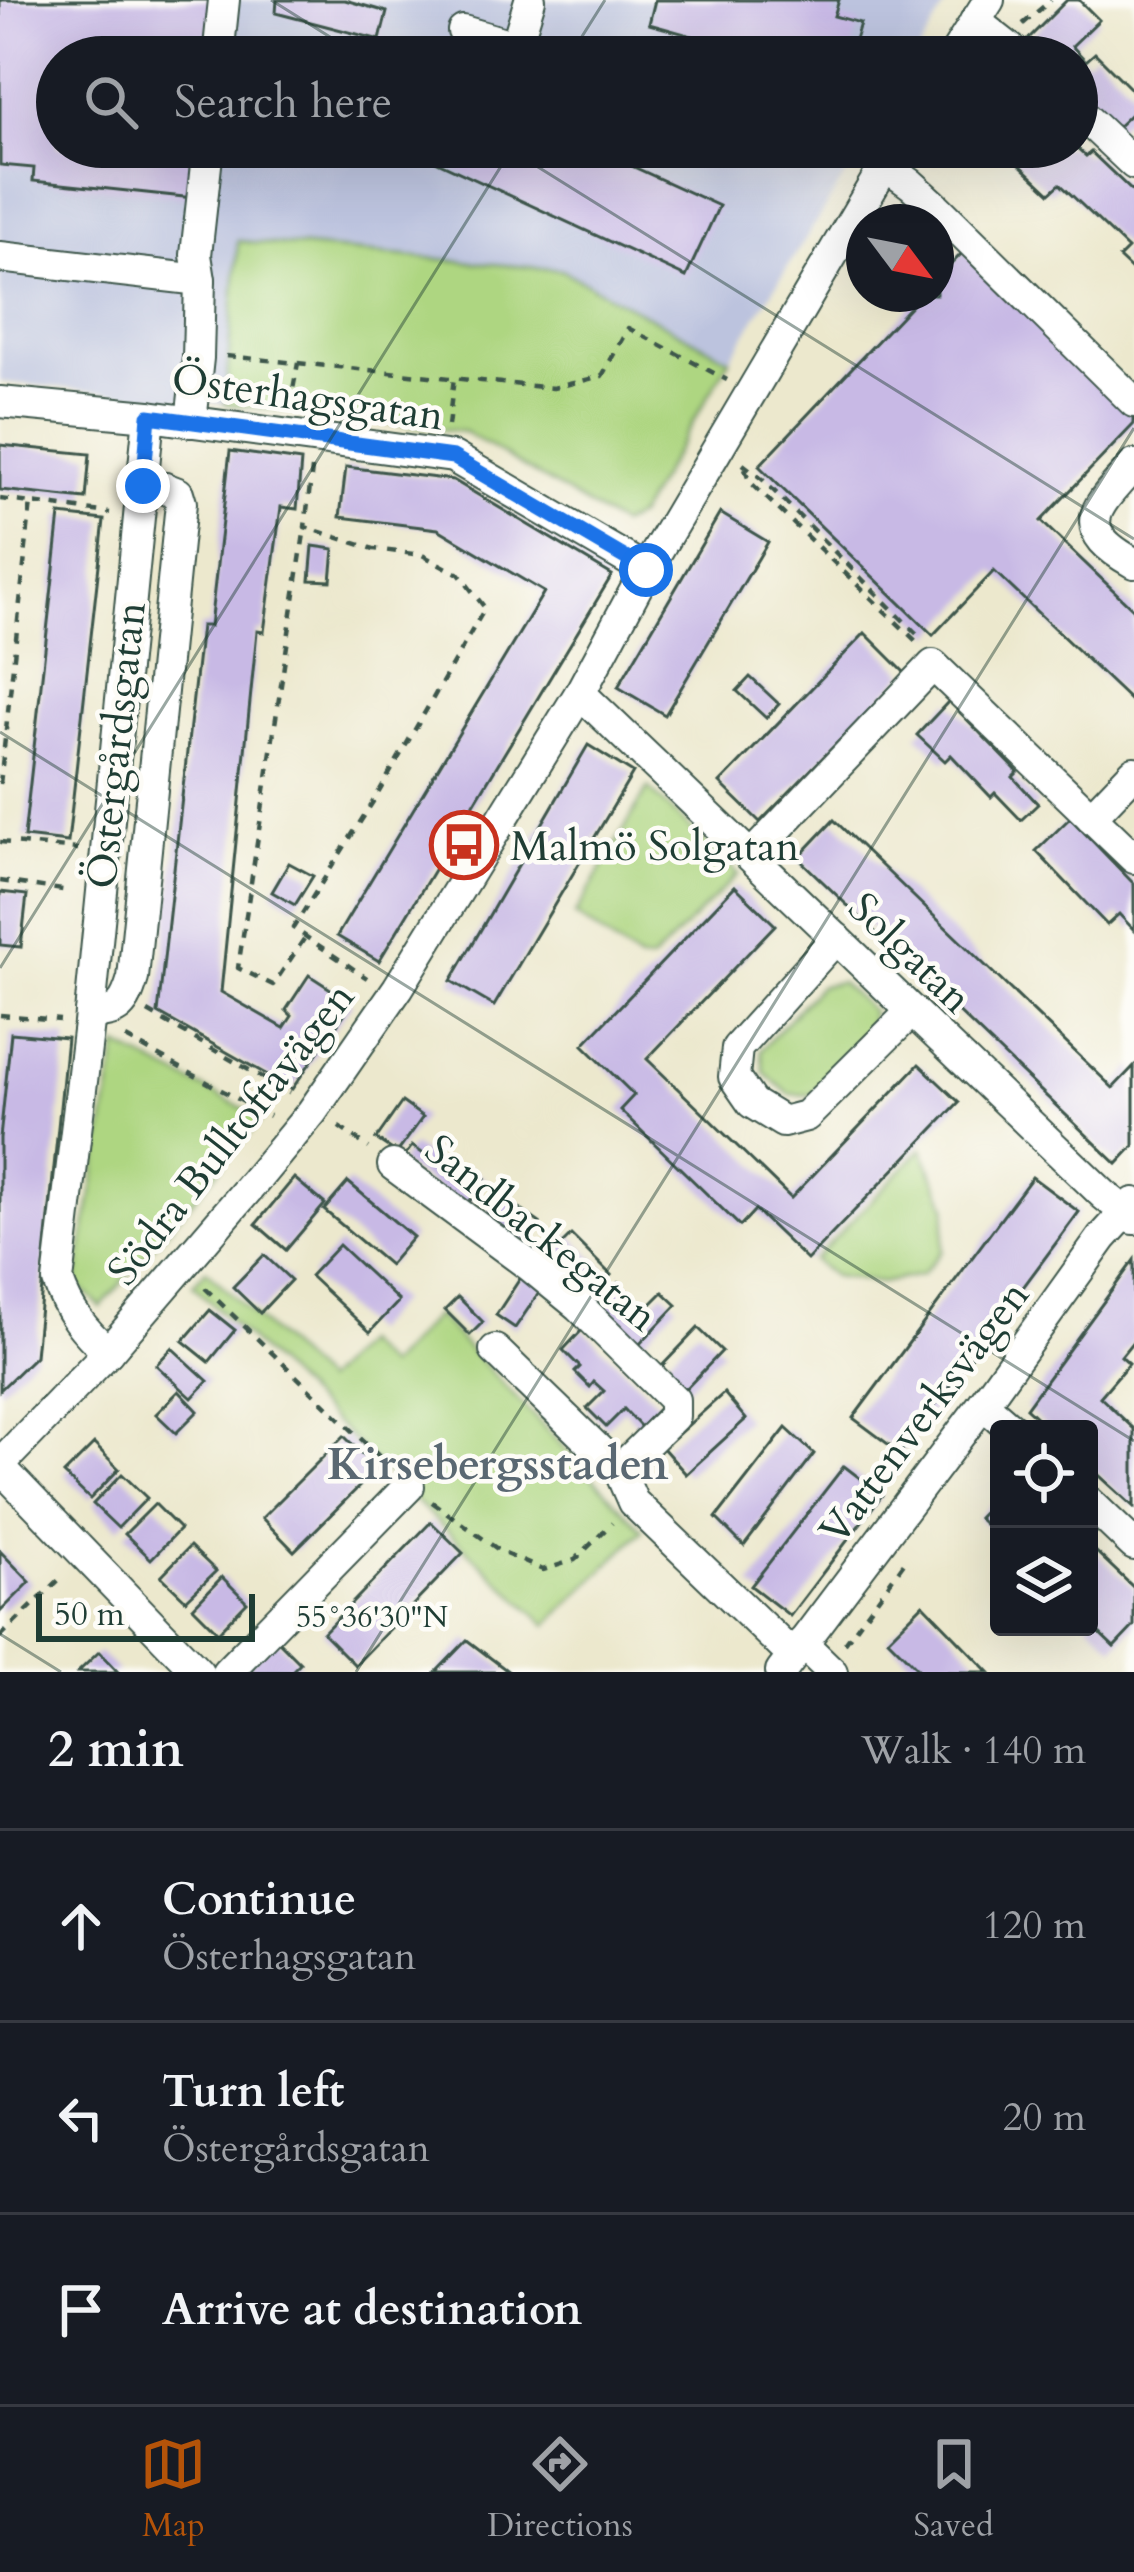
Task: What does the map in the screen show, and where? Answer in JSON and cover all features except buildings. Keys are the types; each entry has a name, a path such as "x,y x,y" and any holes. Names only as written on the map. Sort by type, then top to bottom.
{"street":[{"path":"220,36 224,0"},
{"path":"519,36 530,0"},
{"path":"982,11 1002,36"},
{"path":"463,31 481,36"},
{"path":"1098,130 1134,164"},
{"path":"191,422 198,358 196,255 206,168"},
{"name":"Södra Bulltoftavägen","path":"0,1465 109,1352 312,1112 389,983 580,693 872,168"},
{"path":"896,168 1134,402"},
{"path":"932,203 966,219 1030,278"},
{"path":"0,257 200,280"},
{"name":"Österhagsgatan","path":"0,402 149,416 453,457 646,570"},
{"name":"Östergårdsgatan","path":"109,1352 88,1335 67,1307 58,1281 149,416"},
{"path":"1134,465 1103,500 1094,526 1102,541 1134,563"},
{"path":"751,856 929,652 1134,858"},
{"name":"Solgatan","path":"580,693 1104,1195 1131,1212"},
{"path":"1091,817 1134,772"},
{"path":"836,938 737,1048 734,1076 752,1103 783,1122 806,1116 912,1011"},
{"name":"Sandbackegatan","path":"393,1165 579,1306 674,1400 674,1416 619,1470"},
{"name":"Vattenverksvägen","path":"792,1657 1102,1238 1131,1212"},
{"path":"495,1350 619,1470 632,1502 792,1657 832,1672"},
{"path":"983,1403 1002,1420"},
{"path":"0,1465 198,1672"},
{"path":"227,1672 409,1486"},
{"path":"1098,1511 1134,1545"}],"path":[{"path":"1022,36 1051,0"},
{"path":"226,356 553,388 602,376 628,328 731,382"},
{"path":"289,414 298,363"},
{"path":"447,430 454,378"},
{"path":"305,937 273,985 238,968 315,438"},
{"path":"743,464 762,479 929,652 749,481 743,464"},
{"path":"0,499 122,514"},
{"path":"0,784 32,502"},
{"path":"305,527 374,549 422,555 459,574 485,608 376,797 293,928 377,985 389,983"},
{"path":"0,842 86,849"},
{"path":"0,881 82,892"},
{"path":"148,1012 296,1096"},
{"path":"0,1015 89,1018"},
{"path":"126,1038 278,1120"},
{"name":"Sandbackegatan","path":"334,1124 393,1165"},
{"path":"183,1266 409,1486 503,1553 543,1570 574,1560 632,1502"},
{"path":"0,1637 67,1572"}],"shaded area":[{"path":"0,0 949,0 928,36 36,36 36,168 850,168 730,359 561,270 239,241 225,404 0,382"}],"green space":[{"path":"238,241 561,270 730,359 637,517 620,525 465,432 225,404"},
{"path":"648,788 738,874 651,961 639,961 575,915"},
{"path":"840,982 872,1011 869,1031 811,1095 789,1094 764,1072 761,1050 819,986"},
{"path":"118,1046 263,1118 101,1307 76,1284"},
{"path":"922,1149 947,1206 942,1251 921,1275 881,1283 833,1276 813,1260"},
{"path":"206,1270 323,1382 361,1343 387,1367 436,1315 643,1530 547,1625 193,1285"}],"place":[{"name":"Malmö Solgatan","path":"464,845"}],"district":[{"name":"Kirsebergsstaden","path":"498,1463"}],"route":[{"path":"143,486 149,416 453,457 646,570"}]}
